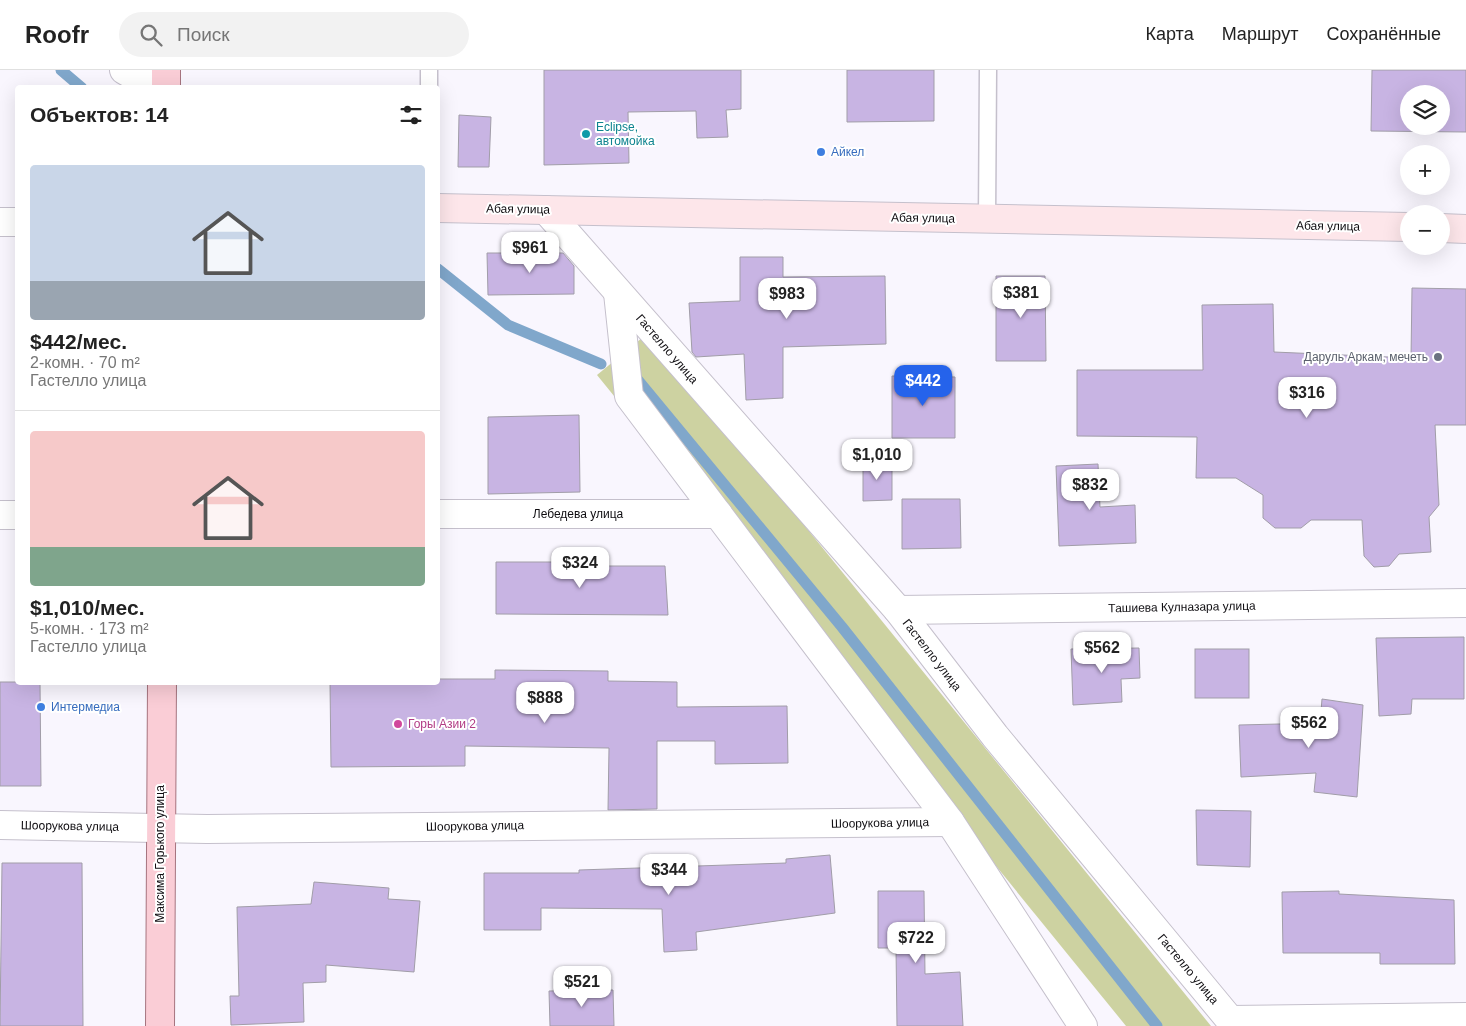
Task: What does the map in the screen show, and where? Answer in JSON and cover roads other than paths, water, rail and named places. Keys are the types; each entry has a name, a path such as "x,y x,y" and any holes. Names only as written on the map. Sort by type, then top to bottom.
{"main road":[{"path":"166,70 166,85"},
{"name":"Максима Горького улица","path":"160,1026 162,685"}],"street":[{"path":"124,70 150,85"},
{"name":"Абая улица","path":"440,208 1400,228"},
{"name":"Гастелло улица","path":"546,210 898,610 995,736 1233,1023"},
{"path":"0,222 15,222"},
{"path":"1450,228 1466,229"},
{"name":"Гастелло улица","path":"618,293 629,396 950,822 1083,1026"},
{"name":"Лебедева улица","path":"440,514 718,514"},
{"path":"0,515 15,515"},
{"name":"Ташиева Кулназара улица","path":"898,610 1466,603"},
{"name":"Шоорукова улица","path":"0,825 160,828 950,822"},
{"path":"1233,1023 1466,1017"}],"lane":[{"path":"429,70 429,85"},
{"path":"987,219 988,70"}],"waterway":[{"path":"61,70 78,85"},
{"path":"440,271 508,325 601,364"},
{"path":"637,379 842,627 1157,1026"}],"place":[{"name":"Eclipse, автомойка","path":"586,134"},
{"name":"Айкел","path":"821,152"},
{"name":"Даруль Аркам, мечеть","path":"1438,357"},
{"name":"Интермедиа","path":"41,707"},
{"name":"Горы Азии 2","path":"398,724"}]}
